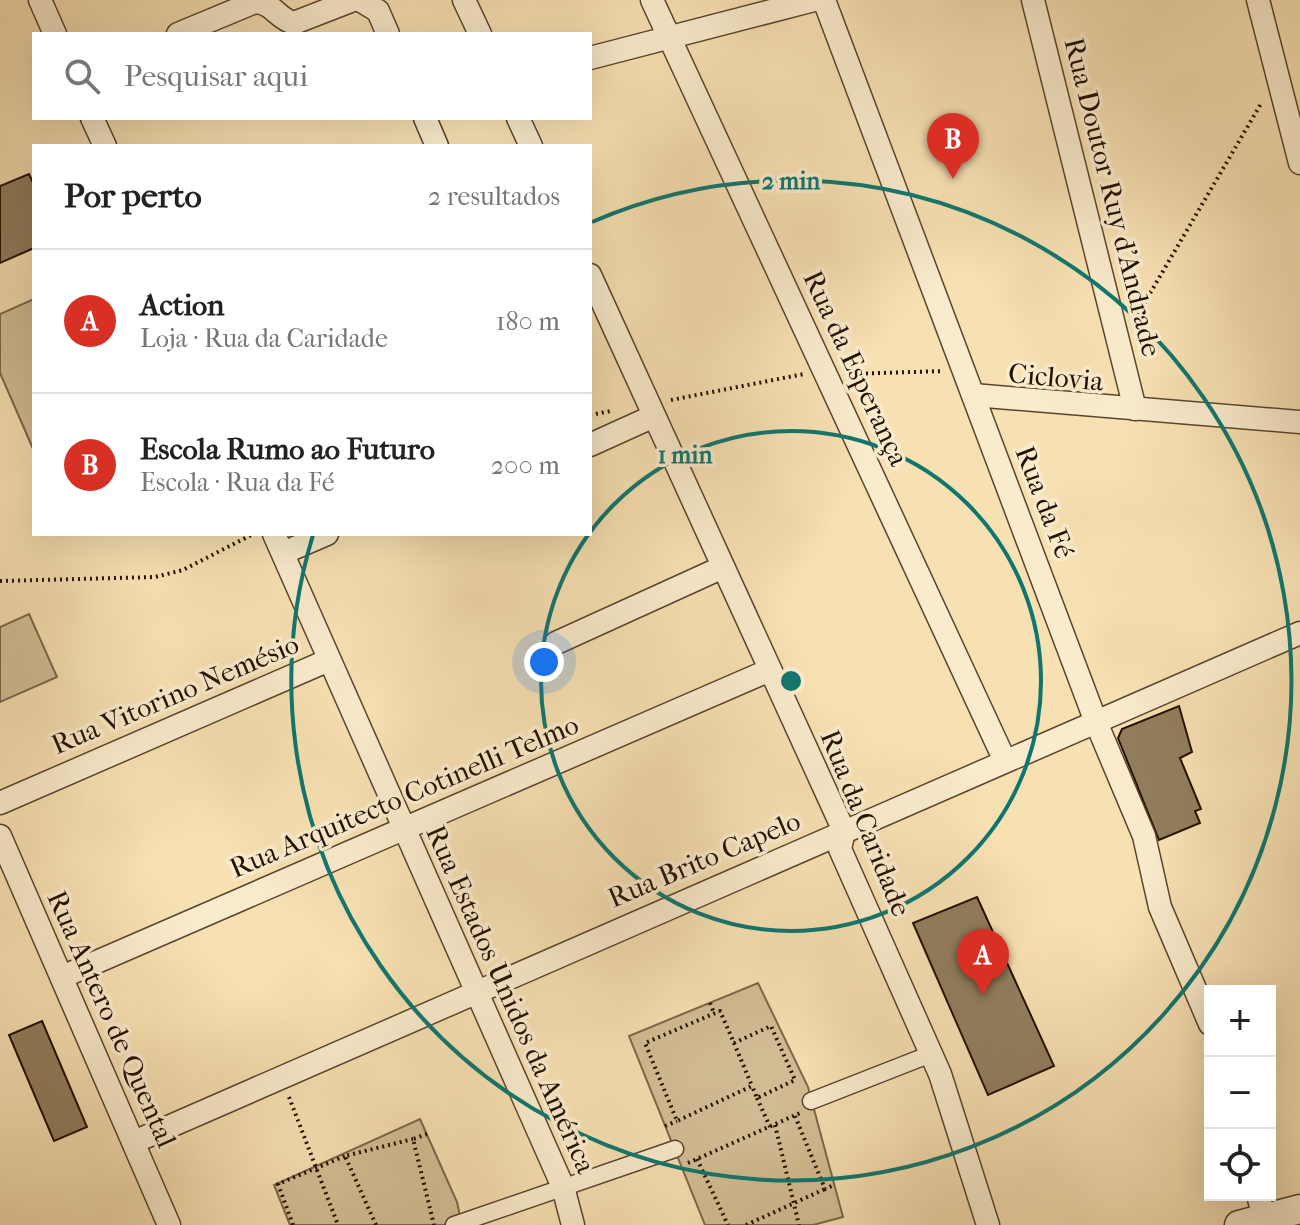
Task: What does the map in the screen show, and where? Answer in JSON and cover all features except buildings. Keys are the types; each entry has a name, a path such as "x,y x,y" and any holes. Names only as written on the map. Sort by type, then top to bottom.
{"street":[{"path":"40,0 54,32"},
{"path":"183,32 249,3 268,2 283,18 294,23 360,0 378,11 387,32"},
{"path":"464,0 479,32"},
{"name":"Rua da Esperança","path":"652,0 1005,761"},
{"path":"592,57 814,0"},
{"name":"Rua da Fé","path":"824,0 1096,722 1144,836 1160,907 1204,1010"},
{"name":"Rua Doutor Ruy d'Andrade","path":"1033,0 1135,409"},
{"path":"1258,0 1300,163"},
{"path":"93,120 104,144"},
{"path":"426,120 436,144"},
{"path":"519,120 530,144"},
{"name":"Rua da Caridade","path":"592,279 844,831 840,849 931,1054 988,1225"},
{"path":"969,386 1135,409 1300,422"},
{"path":"592,444 651,410"},
{"path":"279,544 317,536"},
{"name":"Rua Estados Unidos da América","path":"279,544 563,1187 573,1225"},
{"path":"556,643 723,567"},
{"name":"Rua Brito Capelo","path":"134,1142 1300,633"},
{"name":"Rua Vitorino Nemésio","path":"0,803 329,660"},
{"name":"Rua Arquitecto Cotinelli Telmo","path":"62,977 770,670"},
{"name":"Rua Antero de Quental","path":"0,836 169,1225"},
{"path":"811,1101 931,1054"},
{"path":"454,1225 675,1149"},
{"path":"1257,1216 1300,1209"}],"path":[{"name":"Ciclovia","path":"1117,335 1136,318 1277,74"},
{"path":"592,415 651,410 767,380 825,374 954,371 969,386"},
{"path":"0,581 155,577 183,570 249,536"},
{"path":"710,1003 714,1013"},
{"path":"677,1121 645,1043 720,1011 772,1126 799,1225"},
{"path":"734,1043 777,1023"},
{"path":"757,1098 795,1080 771,1026"},
{"path":"282,1075 313,1167 338,1225"},
{"path":"665,1126 752,1086"},
{"path":"681,1166 800,1114 797,1106 811,1101"},
{"path":"795,1116 825,1189"},
{"path":"293,1225 278,1184 345,1156 427,1134"},
{"path":"413,1139 434,1225"},
{"path":"345,1156 376,1225"},
{"path":"697,1159 728,1225"},
{"path":"746,1225 834,1185"}],"shaded area":[{"path":"32,300 32,446 0,373 0,314"},
{"path":"29,614 57,677 0,702 0,627"},
{"path":"758,983 808,1087 843,1217 813,1225 705,1225 629,1036"},
{"path":"420,1119 457,1202 462,1225 290,1225 274,1185"}],"place":[{"name":"Escola Rumo ao Futuro","path":"953,179"},
{"name":"Action","path":"983,995"}]}
